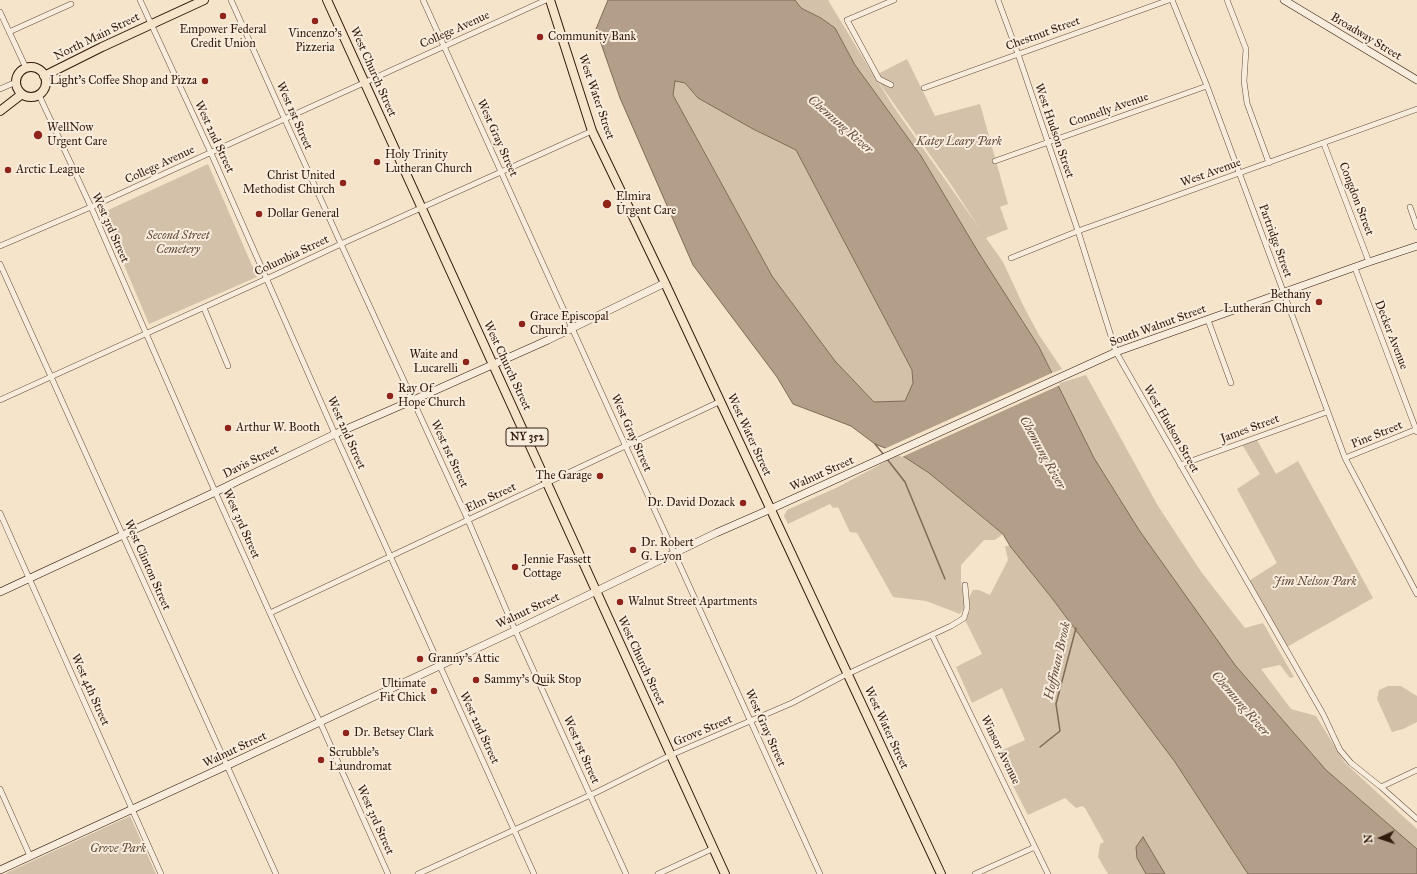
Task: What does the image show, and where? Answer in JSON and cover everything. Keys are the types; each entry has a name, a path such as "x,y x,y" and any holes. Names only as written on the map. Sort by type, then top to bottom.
{"main road":[{"name":"North Main Street","path":"44,76 150,24 204,0"},
{"name":"West Church Street","path":"327,0 421,208 548,482 725,874"},
{"name":"West Water Street","path":"550,0 592,130 941,874"},
{"path":"26,68 37,68 44,76 45,86 39,94 29,97 22,94 18,89 16,82 20,72 26,68"},
{"path":"0,111 22,94"}],"street":[{"name":"West 2nd Street","path":"140,0 211,153 335,434 534,874"},
{"name":"West 1st Street","path":"231,0 468,520 626,874"},
{"name":"West Gray Street","path":"423,0 820,874"},
{"name":"College Avenue","path":"0,246 211,153 546,0"},
{"path":"891,0 847,20 879,79 891,85"},
{"name":"West Hudson Street","path":"998,0 1018,54 1078,231 1116,352 1323,714 1340,750 1351,763 1417,819"},
{"name":"Chestnut Street","path":"924,88 1171,0"},
{"name":"Partridge Street","path":"1171,0 1207,86 1345,458 1417,594"},
{"path":"1227,0 1246,49 1244,81 1247,103 1269,163"},
{"name":"Broadway Street","path":"1284,0 1417,80"},
{"path":"9,32 71,4"},
{"path":"0,12 26,68"},
{"path":"0,89 16,82"},
{"name":"Connelly Avenue","path":"995,161 1207,86"},
{"name":"West 3rd Street","path":"39,94 91,207 215,491 388,874"},
{"name":"West Avenue","path":"1011,258 1078,231 1324,144 1417,109"},
{"name":"Columbia Street","path":"0,400 592,130"},
{"name":"Congdon Street","path":"1324,144 1369,262"},
{"path":"1410,207 1417,227"},
{"name":"South Walnut Street","path":"1067,374 1116,352 1417,246"},
{"name":"West Clinton Street","path":"0,264 276,874"},
{"name":"Decker Avenue","path":"1355,268 1417,430"},
{"name":"Davis Street","path":"0,592 335,434 493,365 665,283"},
{"path":"204,308 228,366"},
{"path":"1208,320 1231,383"},
{"name":"Walnut Street","path":"0,870 440,666 674,552 1067,374"},
{"name":"Elm Street","path":"270,613 720,401"},
{"name":"James Street","path":"1180,465 1327,412"},
{"name":"Pine Street","path":"1345,458 1417,430"},
{"name":"West 4th Street","path":"0,514 30,577 161,874"},
{"name":"Grove Street","path":"418,874 590,795 671,755 792,703 847,674 951,626 964,618 967,608 965,585"},
{"name":"Winsor Avenue","path":"932,635 1048,874"},
{"path":"1381,787 1417,770"},
{"path":"0,788 30,856"},
{"path":"975,874 1035,847"},
{"path":"658,874 714,848"}],"green space":[{"name":"Katey Leary Park","path":"795,0 828,0 874,76 907,59 935,116 980,104 1008,204 1000,207 1008,229 986,238 1003,262 1039,335 1062,369 1052,373 1039,347 977,250 921,156 855,65 835,28 821,18 801,8","holes":["875,77 950,183 980,229 893,106"]},
{"path":"675,81 685,83 698,98 753,129 796,150 912,370 913,383 905,402 874,402 835,361 772,276 673,95"},
{"name":"Second Street Cemetery","path":"208,164 257,277 149,324 102,213"},
{"path":"1086,375 1158,506 1202,573 1245,628 1263,623 1294,677 1290,678 1280,665 1261,669 1291,709 1316,716 1345,763 1417,829 1417,849 1326,770 1235,665 1139,530 1094,458 1057,384"},
{"name":"Jim Nelson Park","path":"1256,438 1276,474 1298,461 1373,598 1285,648 1247,582 1277,563 1237,489 1260,474 1241,443"},
{"path":"900,454 929,473 1003,534 995,540 984,540 961,565 961,582 965,607 960,614 926,601 893,597 857,533 850,532 838,507 833,508 830,504 788,524 784,516 787,510 838,487"},
{"path":"1005,546 1010,546 1051,597 1175,762 1248,874 1108,874 1098,857 1100,844 1104,842 1085,808 1082,806 1076,808 1065,798 1028,815 996,753 1025,740 1002,688 972,703 956,667 982,654 965,620 970,611 969,597 973,590 979,590 990,595 1008,560"},
{"path":"1388,686 1401,686 1417,696 1417,722 1403,729 1392,732 1377,699 1379,690"},
{"name":"Grove Park","path":"130,816 156,874 4,874"}],"water":[{"name":"Chemung River","path":"608,0 795,0 801,8 821,18 835,28 855,65 921,156 977,250 1039,347 1094,458 1139,530 1235,665 1326,770 1417,849 1417,874 1248,874 1175,762 1051,597 1010,546 1003,534 929,473 900,454 875,444 851,426 793,404 777,377 693,265 620,98 596,29","holes":["675,81 685,83 698,98 753,129 796,150 912,370 913,383 905,401 874,402 835,361 772,276 673,95"]},
{"path":"1143,837 1165,874 1146,874 1137,858 1136,847"}],"pier":[{"path":"1054,372 1060,385 902,457 884,449"}],"waterway":[{"path":"875,444 884,455"},
{"path":"887,459 905,482 945,579"},
{"name":"Hoffman Brook","path":"1040,747 1060,731 1056,704 1076,628"}],"place":[{"name":"Empower Federal Credit Union","path":"223,16"},
{"name":"Vincenzo’s Pizzeria","path":"315,21"},
{"name":"Community Bank","path":"540,37"},
{"name":"Light's Coffee Shop and Pizza","path":"205,81"},
{"name":"WellNow Urgent Care","path":"38,135"},
{"name":"Holy Trinity Lutheran Church","path":"377,162"},
{"name":"Arctic League","path":"8,170"},
{"name":"Christ United Methodist Church","path":"343,183"},
{"name":"Elmira Urgent Care","path":"607,204"},
{"name":"Dollar General","path":"259,214"},
{"name":"Bethany Lutheran Church","path":"1319,302"},
{"name":"Grace Episcopal Church","path":"522,324"},
{"name":"Waite and Lucarelli","path":"466,362"},
{"name":"Ray Of Hope Church","path":"390,396"},
{"name":"Arthur W. Booth","path":"228,428"},
{"name":"The Garage","path":"600,476"},
{"name":"Dr. David Dozack","path":"743,503"},
{"name":"Dr. Robert G. Lyon","path":"633,550"},
{"name":"Jennie Fassett Cottage","path":"515,567"},
{"name":"Walnut Street Apartments","path":"620,602"},
{"name":"Granny's Attic","path":"420,659"},
{"name":"Sammy's Quik Stop","path":"476,680"},
{"name":"Ultimate Fit Chick","path":"434,691"},
{"name":"Dr. Betsey Clark","path":"346,733"},
{"name":"Scrubble's Laundromat","path":"321,760"}]}
